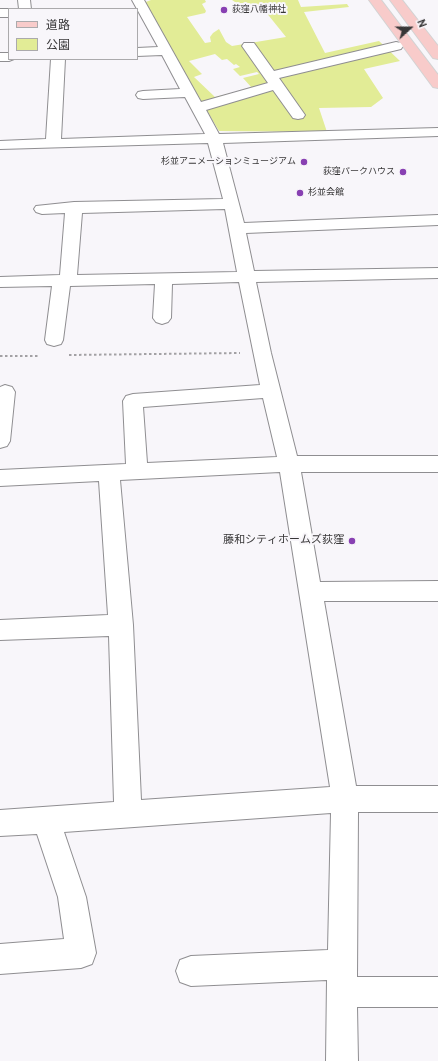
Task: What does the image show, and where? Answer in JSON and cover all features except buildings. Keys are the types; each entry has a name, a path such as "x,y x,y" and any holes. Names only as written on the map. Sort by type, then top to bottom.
{"main road":[{"path":"376,0 438,84"},
{"path":"396,0 437,52"}],"street":[{"path":"140,0 165,51 214,138 232,204 262,353 289,464 345,799 342,1061"},
{"path":"249,46 304,123"},
{"path":"198,108 273,80 396,46"},
{"path":"138,52 165,51"},
{"path":"53,144 58,60"},
{"path":"143,94 190,93"},
{"path":"0,146 214,138 304,123 438,132"},
{"path":"42,209 232,204"},
{"path":"51,348 65,280 74,208"},
{"path":"237,228 438,220"},
{"path":"0,282 438,273"},
{"path":"162,318 164,279"},
{"path":"138,471 133,401 271,391"},
{"path":"0,441 5,392"},
{"path":"0,478 289,464 438,464"},
{"path":"109,472 122,625 128,815"},
{"path":"311,592 438,591"},
{"path":"0,630 122,625"},
{"path":"0,824 345,799 438,799"},
{"path":"0,959 81,953 72,897 46,821"},
{"path":"190,970 342,978 438,992"}],"path":[{"path":"0,356 51,348"},
{"path":"64,355 262,353"}],"green space":[{"path":"151,0 205,0 206,2 202,4 206,11 205,13 187,17 205,43 211,42 210,37 219,29 226,42 232,46 286,37 265,11 238,4 232,0 298,0 301,7 347,4 349,7 304,12 325,53 379,41 400,61 364,69 383,98 371,107 319,108 327,132 219,131 143,3","holes":["215,54 222,60 227,59 234,65 236,64 240,67 233,69 240,76 257,72 259,74 243,78 252,88 215,97 194,77 202,74 189,61"]}],"place":[{"name":"荻窪八幡神社","path":"224,10"},
{"name":"杉並アニメーションミュージアム","path":"304,162"},
{"name":"荻窪パークハウス","path":"403,172"},
{"name":"杉並会館","path":"300,193"},
{"name":"藤和シティホームズ荻窪","path":"352,541"}]}
